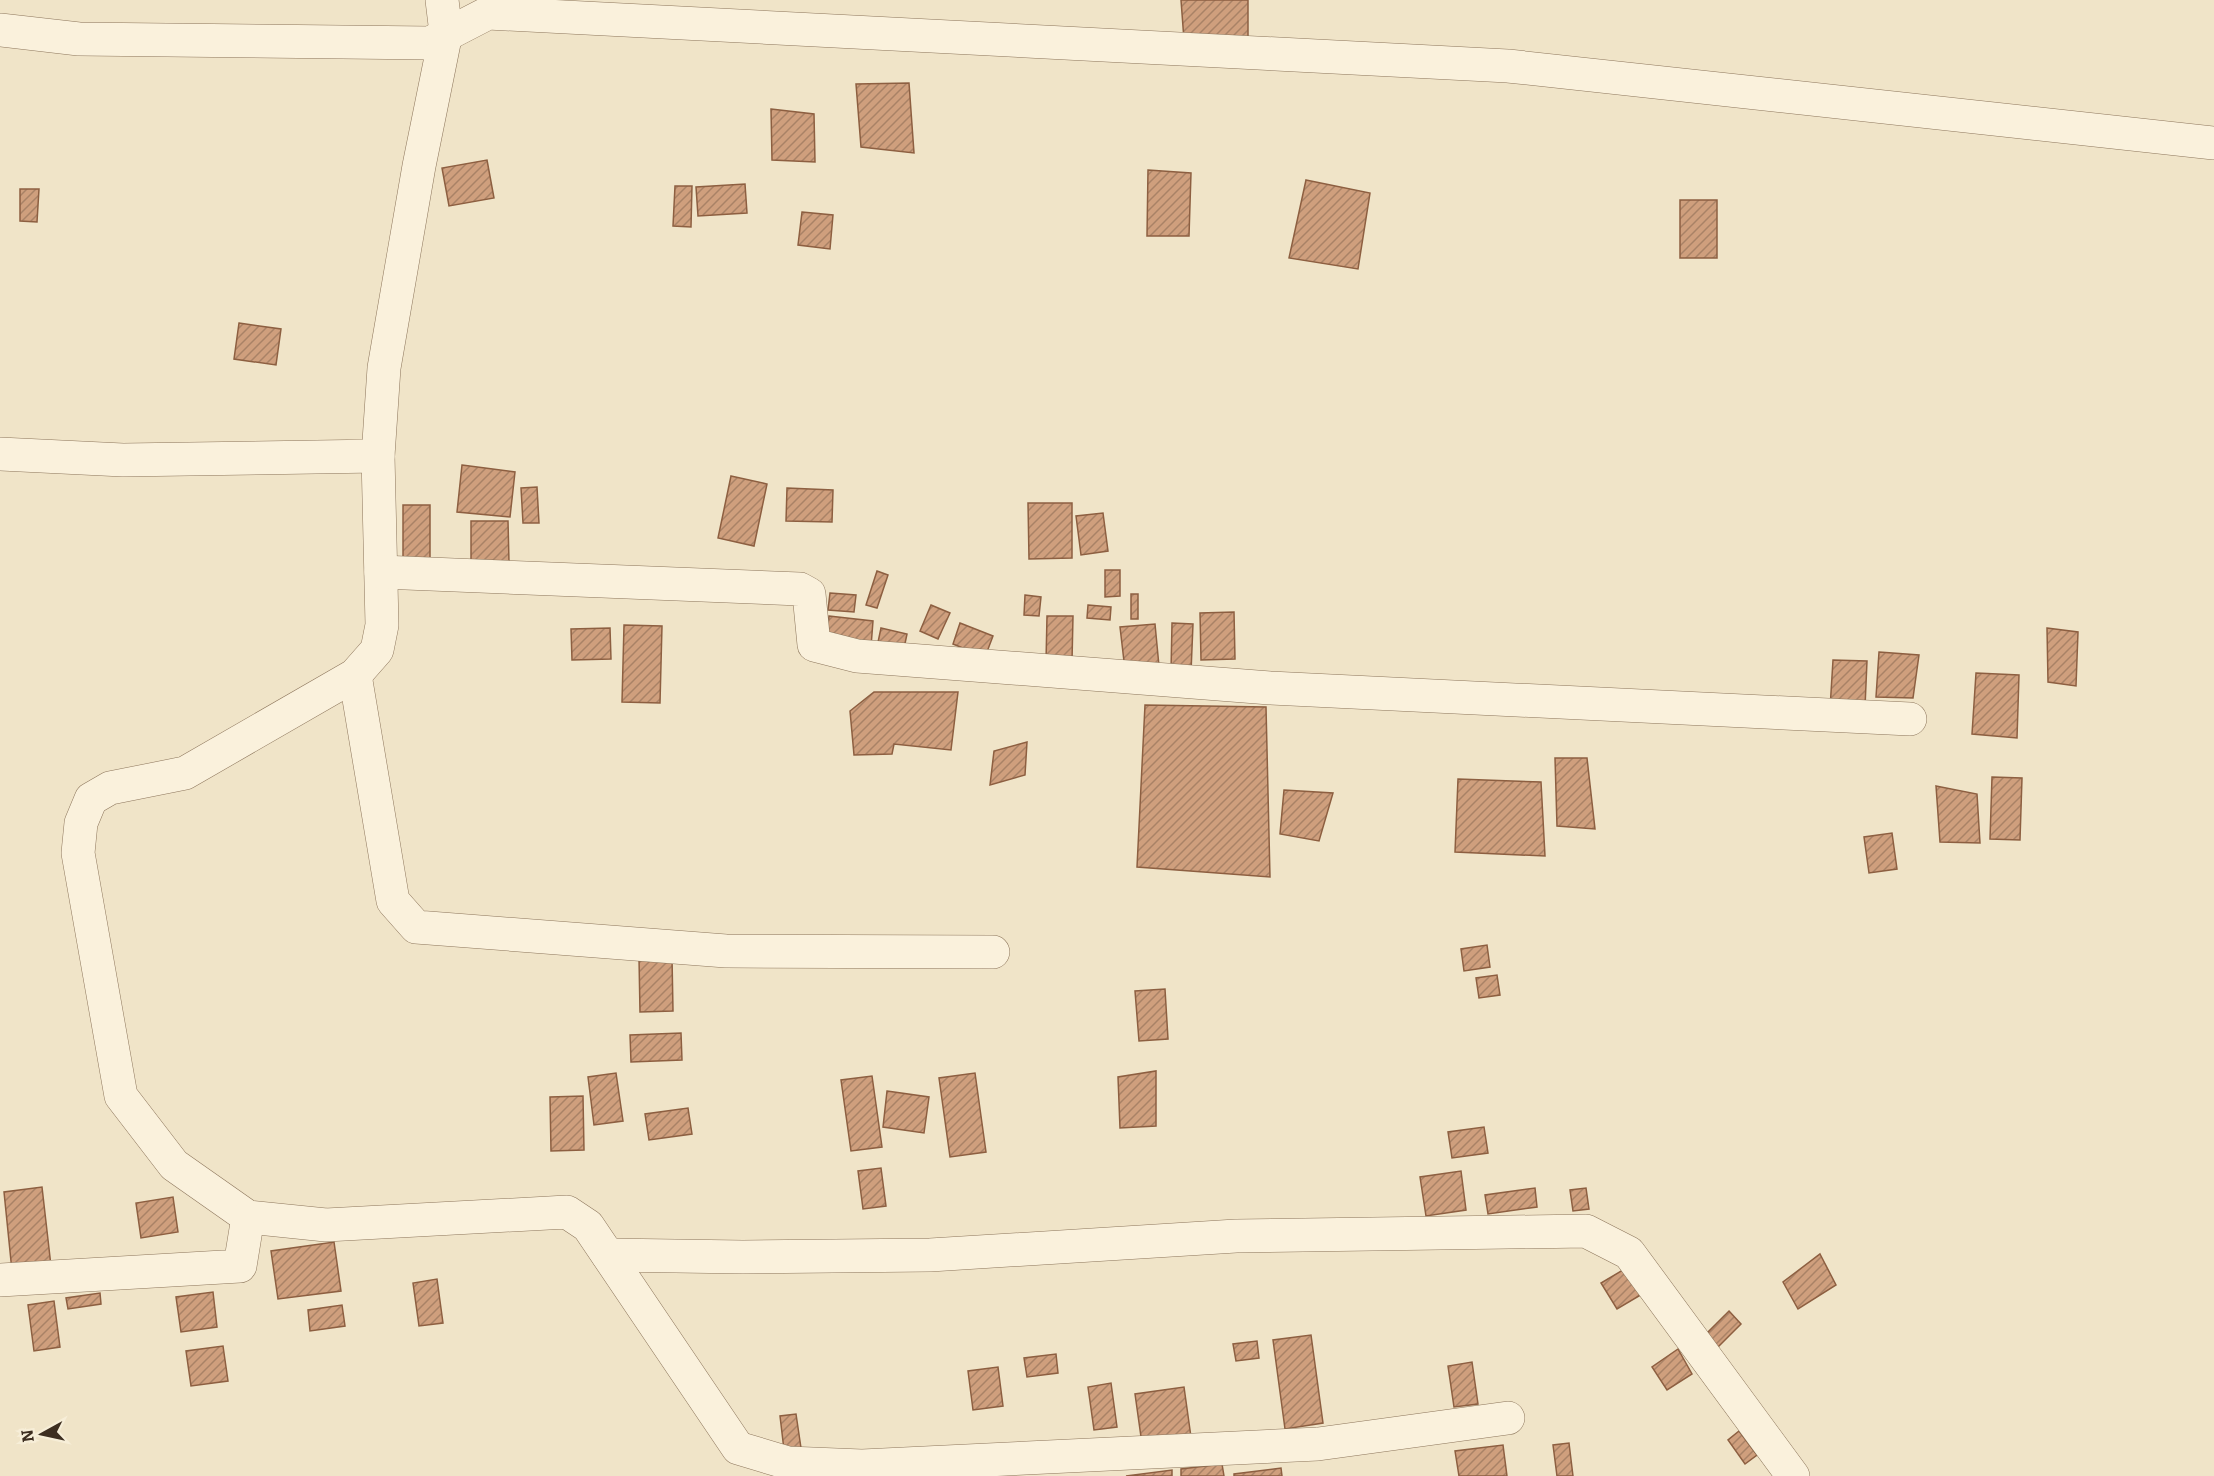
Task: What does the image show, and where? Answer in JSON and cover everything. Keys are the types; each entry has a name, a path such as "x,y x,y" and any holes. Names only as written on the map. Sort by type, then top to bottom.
{"street":[{"path":"442,0 446,33 419,166 384,368 378,456 382,625 377,650 355,675 185,773 110,788 91,799 81,823 78,853 121,1096 174,1165 248,1217 326,1225 567,1212 588,1226 738,1448 788,1463 862,1466 1318,1444 1508,1418"},
{"path":"0,30 79,39 430,43 488,13 1508,66 2214,143"},
{"path":"0,454 123,460 378,456"},
{"path":"381,572 800,588 809,594 814,645 857,656 1270,688 1910,719"},
{"path":"355,675 393,901 416,927 726,951 993,952"},
{"path":"0,1280 240,1266 248,1217"},
{"path":"608,1255 743,1257 930,1255 1236,1236 1586,1231 1629,1253 1793,1476"}],"building":[{"path":"1181,0 1248,0 1248,41 1184,40"},
{"path":"909,83 914,153 861,147 856,84"},
{"path":"771,109 814,114 815,162 772,160"},
{"path":"487,160 494,198 449,206 442,168"},
{"path":"1148,170 1191,173 1189,236 1147,236"},
{"path":"1306,180 1370,193 1358,269 1289,258"},
{"path":"745,184 747,213 698,216 696,187"},
{"path":"675,186 692,186 691,227 673,226"},
{"path":"20,189 39,189 37,222 20,221"},
{"path":"1680,200 1717,200 1717,258 1680,258"},
{"path":"802,212 833,215 830,249 798,245"},
{"path":"239,323 281,329 276,365 234,359"},
{"path":"462,465 515,472 510,517 457,512"},
{"path":"731,476 767,484 754,546 718,538"},
{"path":"537,487 539,523 523,523 521,488"},
{"path":"787,488 833,490 832,522 786,521"},
{"path":"1028,503 1072,503 1072,558 1029,559"},
{"path":"403,505 430,505 430,561 403,561"},
{"path":"1103,513 1108,551 1081,555 1076,516"},
{"path":"471,521 508,521 509,562 471,562"},
{"path":"1105,570 1120,570 1120,596 1105,597"},
{"path":"877,571 888,575 877,608 866,605"},
{"path":"830,593 856,595 854,612 828,610"},
{"path":"1131,594 1138,594 1138,619 1131,619"},
{"path":"1025,595 1041,597 1039,616 1024,615"},
{"path":"931,605 950,613 938,639 920,631"},
{"path":"1088,605 1111,607 1110,620 1087,618"},
{"path":"1234,612 1235,659 1201,660 1200,613"},
{"path":"829,616 873,621 871,647 826,642"},
{"path":"1047,616 1073,616 1072,662 1046,662"},
{"path":"960,623 993,636 985,657 953,644"},
{"path":"1172,623 1193,624 1191,672 1171,671"},
{"path":"1155,624 1159,666 1125,670 1120,627"},
{"path":"624,625 662,626 660,703 622,702"},
{"path":"610,628 611,659 572,660 571,629"},
{"path":"881,628 907,634 903,653 877,647"},
{"path":"2047,628 2078,632 2076,686 2048,682"},
{"path":"1879,652 1919,655 1913,698 1876,697"},
{"path":"1833,660 1867,661 1865,707 1830,709"},
{"path":"1976,673 2019,675 2017,738 1972,734"},
{"path":"874,692 958,692 951,750 894,744 892,754 854,755 850,711"},
{"path":"1145,705 1266,707 1270,877 1137,867"},
{"path":"1027,742 1025,775 990,785 994,751"},
{"path":"1555,758 1587,758 1595,829 1557,826"},
{"path":"1992,777 2022,778 2020,840 1990,839"},
{"path":"1458,779 1541,782 1545,856 1455,852"},
{"path":"1936,786 1977,794 1980,843 1940,842"},
{"path":"1284,790 1333,793 1319,841 1280,834"},
{"path":"1892,833 1897,869 1869,873 1864,837"},
{"path":"1487,945 1490,967 1464,971 1461,949"},
{"path":"672,957 673,1011 640,1012 639,958"},
{"path":"1497,975 1500,995 1479,998 1476,978"},
{"path":"1165,989 1168,1039 1139,1041 1135,991"},
{"path":"681,1033 682,1060 631,1062 630,1035"},
{"path":"1156,1071 1156,1126 1120,1128 1118,1077"},
{"path":"616,1073 623,1121 594,1125 588,1077"},
{"path":"975,1073 986,1152 950,1157 939,1078"},
{"path":"872,1076 882,1147 851,1151 841,1080"},
{"path":"887,1091 929,1097 924,1133 883,1127"},
{"path":"583,1096 584,1150 551,1151 550,1097"},
{"path":"688,1108 692,1134 649,1140 645,1114"},
{"path":"1484,1127 1488,1153 1452,1158 1448,1132"},
{"path":"881,1168 886,1206 863,1209 858,1171"},
{"path":"1461,1171 1466,1210 1426,1216 1420,1177"},
{"path":"42,1187 51,1266 12,1271 4,1192"},
{"path":"1535,1188 1537,1207 1488,1214 1485,1195"},
{"path":"1586,1188 1589,1209 1573,1211 1570,1190"},
{"path":"173,1197 178,1232 141,1238 136,1203"},
{"path":"334,1242 341,1291 278,1299 271,1251"},
{"path":"1820,1254 1836,1285 1798,1309 1783,1282"},
{"path":"1628,1267 1644,1293 1617,1309 1601,1283"},
{"path":"437,1279 443,1323 419,1326 413,1283"},
{"path":"213,1292 217,1327 181,1332 176,1297"},
{"path":"100,1293 101,1304 68,1309 66,1298"},
{"path":"54,1301 60,1347 34,1351 28,1305"},
{"path":"342,1305 345,1326 310,1331 308,1310"},
{"path":"1729,1311 1741,1324 1718,1347 1705,1335"},
{"path":"1311,1335 1323,1423 1285,1429 1273,1340"},
{"path":"1257,1341 1259,1358 1236,1361 1233,1344"},
{"path":"223,1346 228,1381 191,1386 186,1351"},
{"path":"1678,1349 1692,1374 1667,1390 1652,1367"},
{"path":"1056,1354 1058,1373 1027,1377 1024,1358"},
{"path":"1472,1362 1478,1404 1454,1407 1448,1366"},
{"path":"998,1367 1003,1406 973,1410 968,1371"},
{"path":"1111,1383 1117,1427 1094,1430 1088,1387"},
{"path":"1184,1387 1191,1437 1142,1444 1135,1394"},
{"path":"796,1414 801,1448 784,1450 780,1416"},
{"path":"1739,1431 1757,1455 1745,1464 1728,1440"},
{"path":"1569,1443 1573,1476 1557,1476 1553,1445"},
{"path":"1503,1445 1507,1476 1459,1476 1455,1451"},
{"path":"1222,1464 1224,1476 1181,1476 1181,1469"},
{"path":"1281,1468 1282,1476 1234,1476 1234,1474"},
{"path":"1172,1470 1172,1476 1126,1476"}]}
